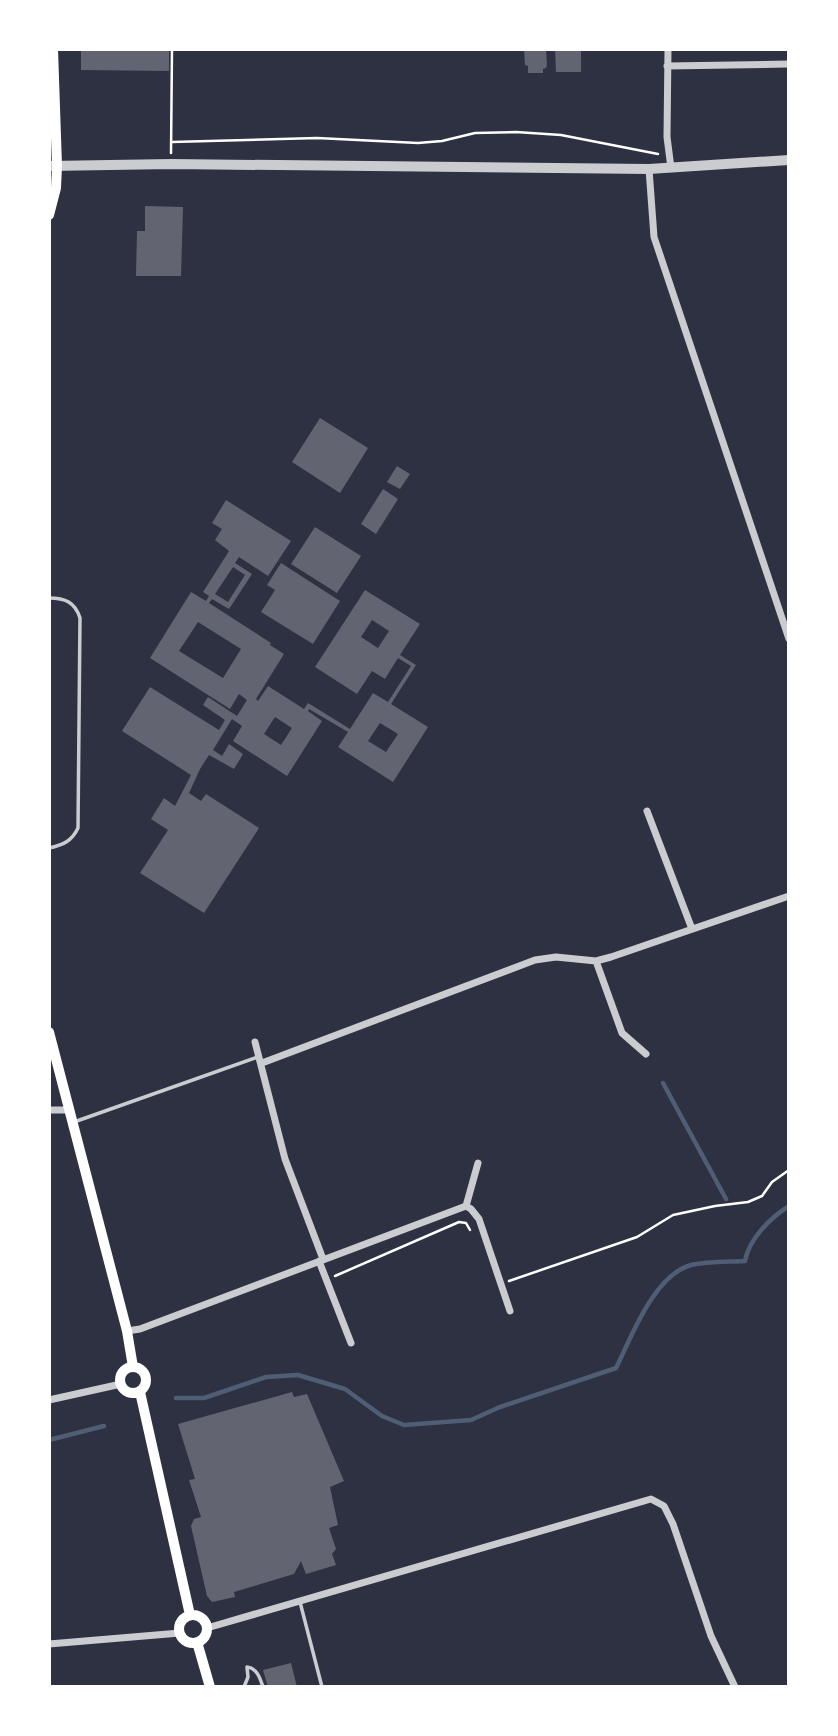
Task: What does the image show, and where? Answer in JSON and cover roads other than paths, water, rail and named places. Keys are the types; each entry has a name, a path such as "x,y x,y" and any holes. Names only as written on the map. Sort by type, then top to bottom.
{"main road":[{"path":"49,215 56,188 53,166 53,49"},
{"path":"49,1031 127,1331 133,1367"},
{"path":"133,1367 123,1373 121,1384 129,1392 140,1392"},
{"path":"133,1367 143,1372 146,1378 145,1386 140,1392"},
{"path":"140,1392 190,1615"},
{"path":"190,1615 200,1616 207,1628 205,1637 197,1642 185,1640 180,1633 181,1622 190,1615"},
{"path":"197,1642 209,1687"}],"street":[{"path":"668,49 668,156 671,168"},
{"path":"667,66 789,64"},
{"path":"53,166 171,163 649,169 789,160"},
{"path":"649,169 654,237 789,639"},
{"path":"647,811 692,929"},
{"path":"261,1060 536,960 556,957 596,961 789,896"},
{"path":"596,961 622,1033 646,1054"},
{"path":"255,1042 285,1159 326,1280 351,1343"},
{"path":"49,1110 68,1110"},
{"path":"466,1206 478,1163"},
{"path":"127,1331 140,1329 466,1206"},
{"path":"466,1206 479,1219 510,1311"},
{"path":"49,1400 121,1384"},
{"path":"207,1628 646,1499 656,1500 664,1506 673,1524 711,1636 735,1687"},
{"path":"49,1644 180,1633"}],"lane":[{"path":"49,598 68,601 80,618 78,828 68,842 49,848"},
{"path":"71,1123 261,1060"},
{"path":"300,1602 322,1687"},
{"path":"244,1687 248,1677 247,1667 253,1667 263,1687"}],"waterway":[{"path":"663,1083 726,1199"},
{"path":"176,1398 204,1398 266,1377 298,1375 345,1389 382,1416 404,1425 471,1420 500,1407 616,1368 645,1309 666,1281 691,1265 745,1261 761,1230 789,1206"},
{"path":"49,1440 104,1426"}]}
